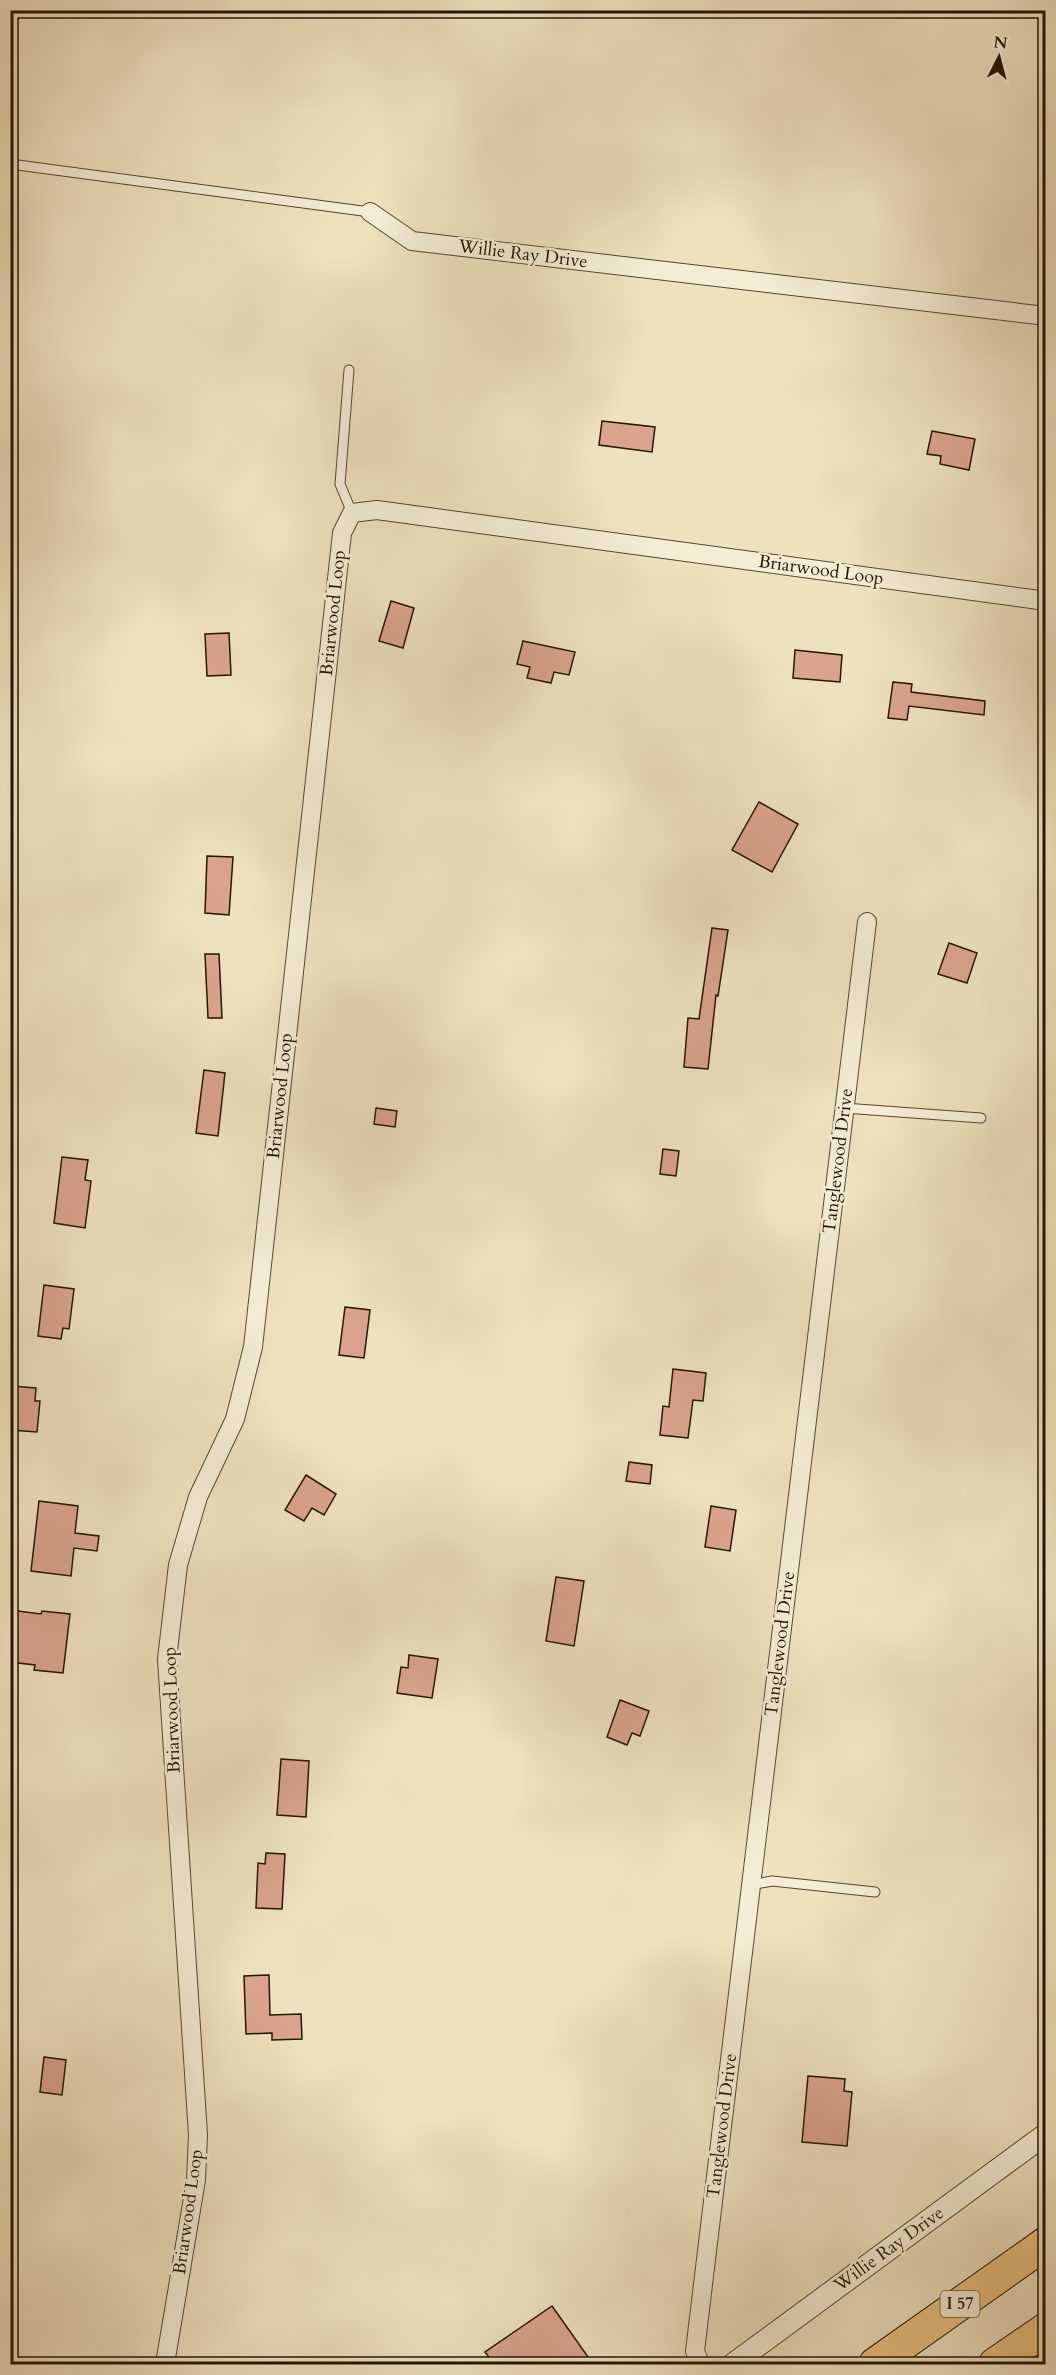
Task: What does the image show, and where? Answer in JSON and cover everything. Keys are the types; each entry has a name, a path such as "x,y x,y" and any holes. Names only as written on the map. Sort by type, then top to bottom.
{"highway":[{"name":"I 57","path":"875,2364 1046,2244"},
{"path":"995,2364 1046,2329"}],"street":[{"name":"Willie Ray Drive","path":"370,212 412,241 1046,316"},
{"name":"Briarwood Loop","path":"165,2364 196,2180 198,2135 167,1659 178,1565 198,1497 234,1419 253,1347 342,533 352,513 377,510 1046,601"},
{"name":"Tanglewood Drive","path":"700,2364 695,2351 867,922"},
{"name":"Willie Ray Drive","path":"733,2364 1046,2134"}],"lane":[{"name":"Willie Ray Drive","path":"10,164 370,212"},
{"path":"349,370 340,484 352,513"},
{"path":"844,1108 981,1118"},
{"path":"751,1885 772,1881 875,1892"}],"building":[{"path":"602,421 655,427 652,452 599,445"},
{"path":"932,431 975,439 969,470 940,464 941,456 927,454"},
{"path":"391,601 414,608 403,648 379,641"},
{"path":"229,633 231,675 207,676 205,634"},
{"path":"523,641 575,652 569,675 554,672 551,683 527,678 530,667 517,664"},
{"path":"795,650 842,655 840,682 793,678"},
{"path":"893,682 912,684 911,692 985,701 984,715 909,706 907,720 888,718"},
{"path":"759,802 798,824 772,872 732,850"},
{"path":"207,856 233,857 229,915 205,913"},
{"path":"712,928 728,930 718,996 716,995 708,1069 684,1067 688,1018 699,1019"},
{"path":"949,943 977,953 967,983 938,974"},
{"path":"205,954 219,954 222,1018 208,1018"},
{"path":"204,1070 225,1073 218,1136 196,1133"},
{"path":"376,1108 397,1111 395,1127 374,1124"},
{"path":"663,1149 679,1151 676,1176 660,1174"},
{"path":"62,1157 88,1160 85,1180 91,1181 85,1228 54,1223"},
{"path":"44,1285 74,1289 69,1329 63,1328 61,1339 38,1336"},
{"path":"345,1307 370,1310 364,1358 339,1355"},
{"path":"673,1369 706,1373 703,1401 693,1400 688,1438 660,1435 663,1406 669,1407"},
{"path":"11,1386 36,1388 35,1401 40,1401 37,1432 10,1430"},
{"path":"629,1462 652,1465 650,1484 626,1481"},
{"path":"306,1475 336,1494 324,1515 312,1508 304,1521 285,1510"},
{"path":"39,1501 78,1506 75,1533 99,1536 97,1551 74,1548 71,1576 31,1571"},
{"path":"711,1506 736,1510 730,1551 705,1547"},
{"path":"556,1577 584,1581 574,1646 546,1641"},
{"path":"10,1610 41,1614 42,1611 70,1614 63,1673 34,1670 35,1665 10,1662"},
{"path":"409,1655 438,1659 432,1698 397,1693 401,1667 408,1668"},
{"path":"620,1700 649,1711 640,1736 632,1733 627,1745 607,1737"},
{"path":"281,1759 309,1761 306,1817 277,1815"},
{"path":"266,1853 285,1854 282,1909 256,1908 258,1863 265,1864"},
{"path":"269,1975 270,2015 301,2014 302,2039 272,2040 272,2033 246,2034 244,1976"},
{"path":"44,2057 66,2060 62,2095 40,2092"},
{"path":"808,2076 845,2079 844,2091 852,2092 847,2146 802,2142"},
{"path":"552,2306 593,2364 494,2364 485,2352"}]}
